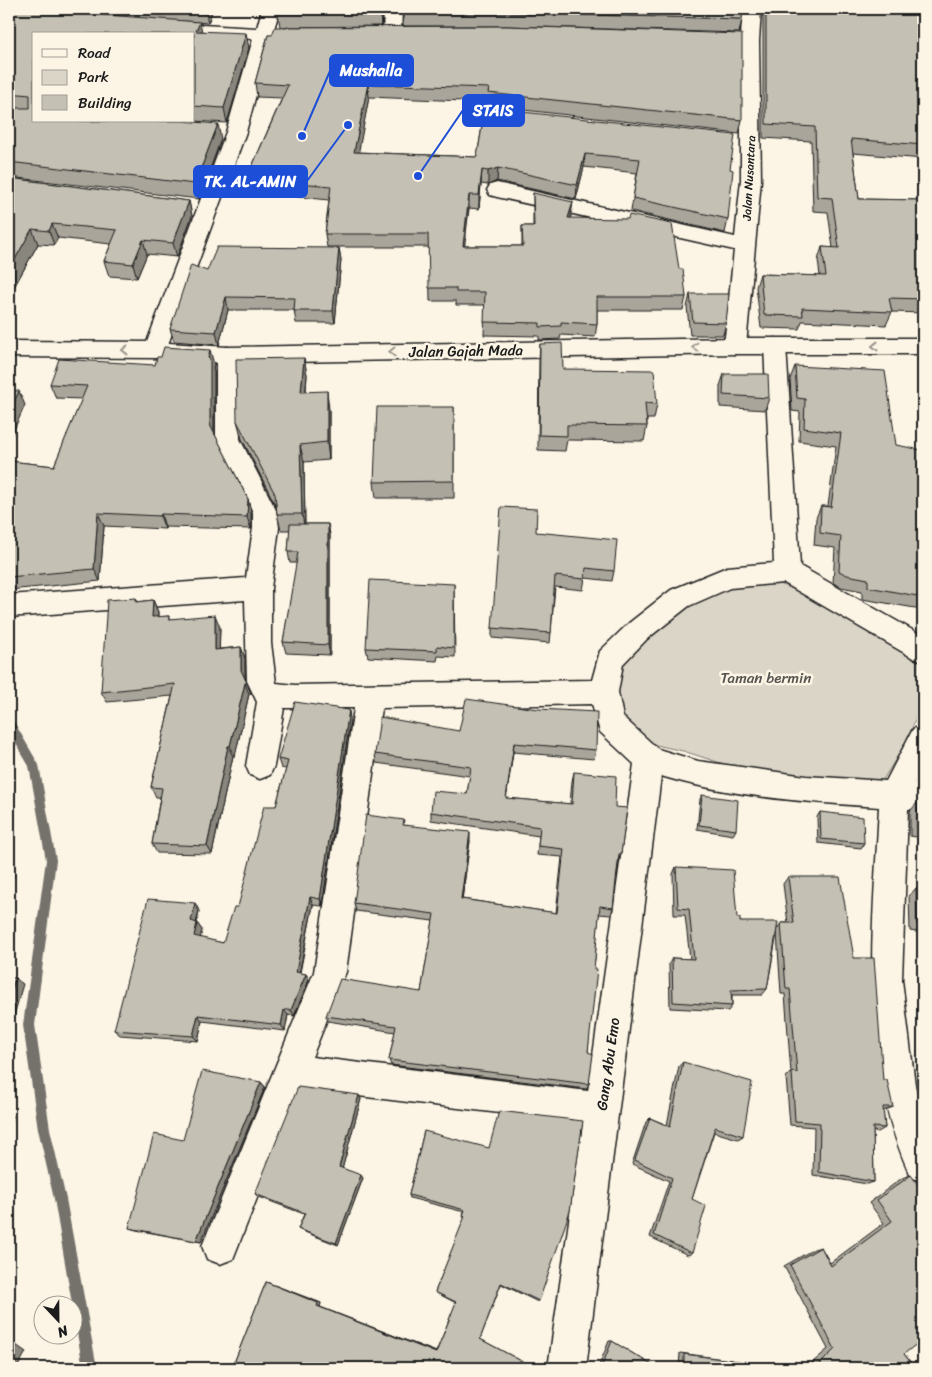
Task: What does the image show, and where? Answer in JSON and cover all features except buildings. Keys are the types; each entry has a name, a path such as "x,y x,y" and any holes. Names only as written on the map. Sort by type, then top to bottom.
{"street":[{"path":"155,350 197,207 271,9"},
{"path":"392,34 393,9"},
{"name":"Jalan Nusantara","path":"735,346 751,180 742,142 752,9"},
{"path":"144,26 262,34 322,34"},
{"path":"372,34 412,33"},
{"path":"682,38 750,41"},
{"path":"497,190 745,246"},
{"name":"Jalan Gajah Mada","path":"9,349 155,350 227,355 735,346 923,346"},
{"path":"775,346 787,572"},
{"path":"227,355 228,439 265,512 266,528 258,588 258,643 261,681 267,694 272,696 370,696 604,692"},
{"path":"909,795 806,789 708,775 650,759 610,723 604,692 610,659 638,631 680,598 726,578 787,572 923,650"},
{"path":"9,606 258,588"},
{"path":"260,766 272,696"},
{"path":"220,1246 330,972 370,696"},
{"path":"923,738 909,795 886,980 898,1085 912,1142 923,1165"},
{"name":"Gang Abu Emo","path":"567,1368 650,759"},
{"path":"291,1071 602,1109"}],"green space":[{"name":"Taman bermin","path":"774,582 794,589 851,616 923,660 923,700 907,741 879,786 762,776 683,751 638,741 621,718 616,690 623,661 677,610 707,595 741,584"}],"waterway":[{"path":"9,723 34,765 51,860 29,1025 44,1129 60,1199 90,1368"}],"place":[{"name":"TK. AL-AMIN","path":"348,125"},
{"name":"Mushalla","path":"302,136"},
{"name":"STAIS","path":"418,176"}]}
